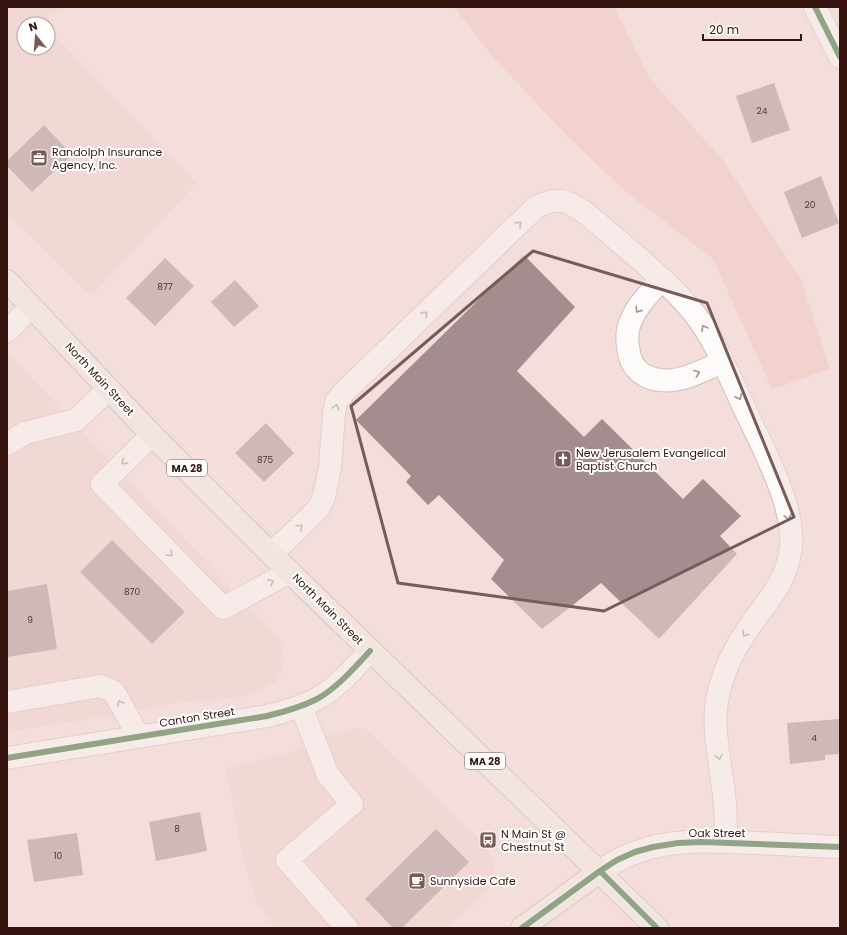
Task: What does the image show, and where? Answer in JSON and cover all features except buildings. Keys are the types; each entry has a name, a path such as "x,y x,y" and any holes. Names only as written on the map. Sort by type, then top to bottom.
{"main road":[{"name":"North Main Street","path":"7,281 152,435 271,554 600,871 657,928"},
{"path":"522,928 600,871"}],"street":[{"path":"815,7 840,57"},
{"path":"271,554 318,509 324,497 330,467 336,402 342,394 536,207 551,201 562,200 572,204 584,212 662,279 682,299 702,323 722,362 778,483 786,507 790,526 791,546 788,564 774,595 734,651 726,667 720,686 717,703 716,734 724,796 726,842"},
{"path":"662,279 637,310 631,320 628,331 627,346 631,360 639,372 651,379 666,382 686,377 722,362"},
{"path":"7,331 32,307"},
{"path":"7,444 25,433 76,420 109,389"},
{"path":"152,435 102,484 223,608 290,572"},
{"name":"Canton Street","path":"7,758 267,716 301,706 318,698 334,687 370,651"},
{"path":"7,702 101,686 114,692 139,737"},
{"path":"301,706 328,775 352,804 287,860 347,928"},
{"name":"Oak Street","path":"600,871 617,860 635,852 653,847 678,843 726,842 840,847"}],"highlighted area":[{"path":"533,251 707,303 794,517 604,611 398,583 351,406"}],"shaded area":[{"path":"7,7 68,7 50,16 16,16 16,56 56,56 56,37 197,183 91,296 7,213"},
{"path":"454,7 614,7 649,78 723,160 801,280 830,369 772,389 713,259 626,192 567,136 493,57"},
{"path":"7,352 275,634 281,643 284,659 280,675 275,682 262,690 241,697 169,704 122,714 7,732"},
{"path":"355,728 363,728 368,731 480,840 491,854 494,863 494,871 493,880 489,888 478,901 446,928 275,928 258,905 243,859 226,768 287,753 334,734"}],"cycle path":[{"path":"815,7 840,57"},
{"path":"7,758 267,716 286,711 311,702 325,694 345,677 370,651"},
{"path":"522,928 617,860 635,852 653,847 678,843 702,842 840,847"},
{"path":"600,871 657,928"}],"place":[{"name":"Randolph Insurance Agency, Inc.","path":"39,158"},
{"name":"New Jerusalem Evangelical Baptist Church","path":"563,459"},
{"name":"N Main St @ Chestnut St","path":"488,840"},
{"name":"Sunnyside Cafe","path":"417,881"}]}
